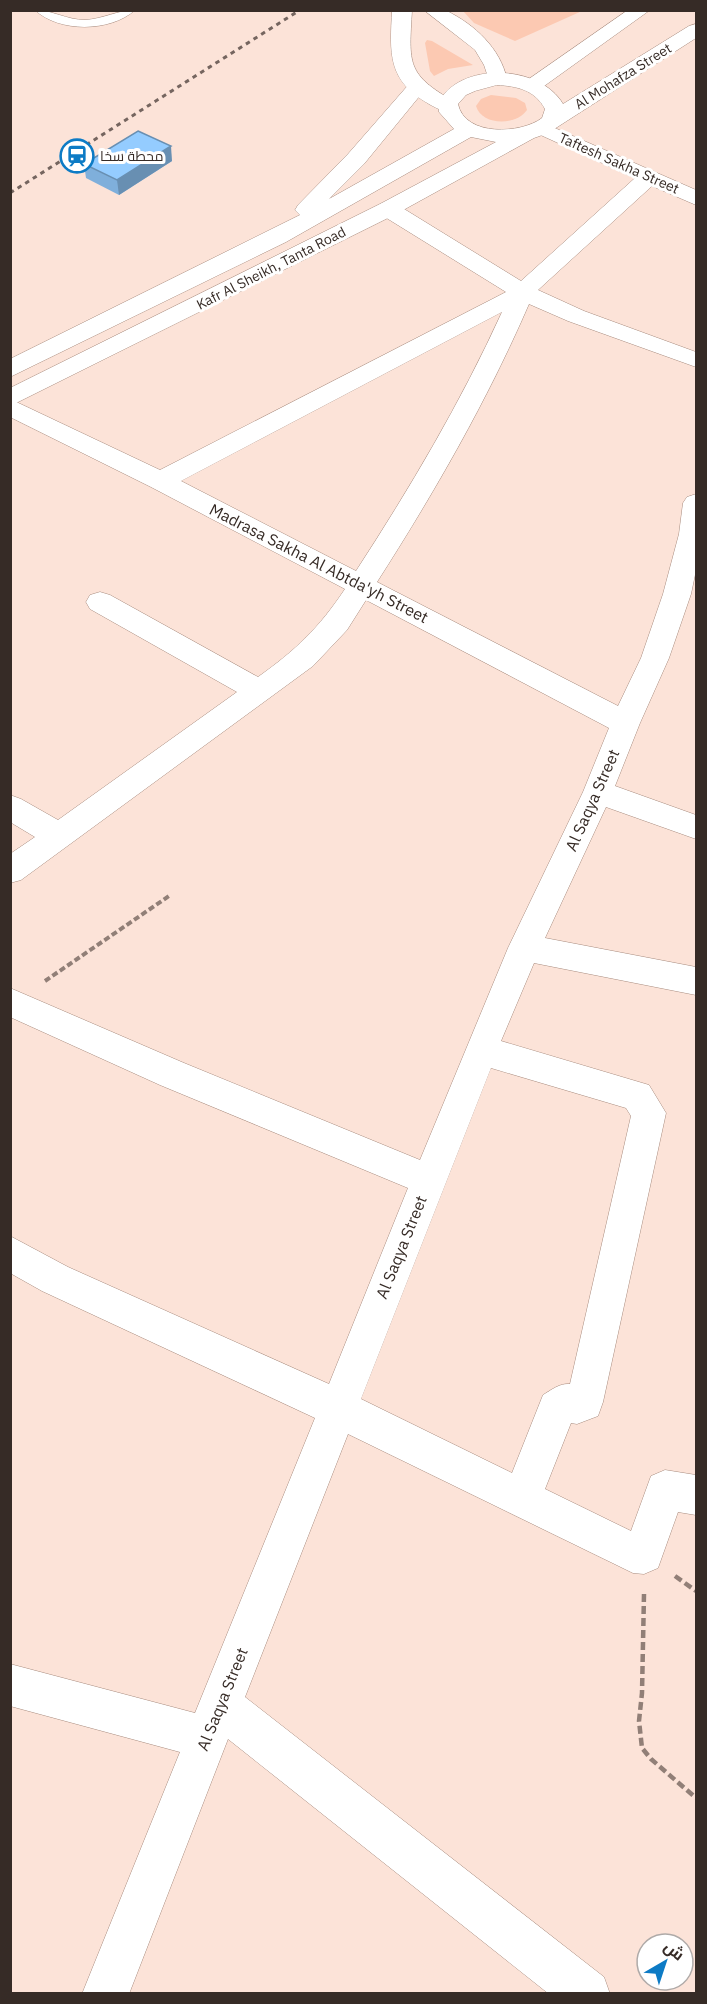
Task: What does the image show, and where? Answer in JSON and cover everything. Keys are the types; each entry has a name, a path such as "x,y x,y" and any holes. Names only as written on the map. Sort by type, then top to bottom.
{"street":[{"path":"402,10 401,61 404,70 417,87 448,106 458,123 470,129 498,136 540,127 555,109 550,97 533,85 500,79 478,81 462,87 452,96 448,106"},
{"path":"433,10 476,40 488,52 500,79"},
{"path":"533,85 641,10"},
{"name":"Al Mohafza Street","path":"540,127 696,30"},
{"path":"500,79 524,65"},
{"name":"Al Mohafza Street","path":"550,97 570,85"},
{"path":"278,237 356,159 417,87"},
{"name":"Taftesh Sakha Street","path":"540,127 696,198"},
{"name":"Kafr Al Sheikh, Tanta Road","path":"10,398 388,210 540,127"},
{"name":"Kafr Al Sheikh, Tanta Road","path":"10,369 278,237 470,129"},
{"path":"160,481 523,292 650,177"},
{"path":"388,210 523,292 576,316 696,360"},
{"path":"10,871 260,691 310,652 337,623 363,586 455,431 503,338 523,292"},
{"name":"Madrasa Sakha Al Abtda'yh Street","path":"10,407 160,481 625,723"},
{"name":"Al Saqya Street","path":"105,1994 481,1050 525,948 598,792 625,723 655,658 677,594 696,503"},
{"path":"100,603 260,691"},
{"path":"598,792 696,827"},
{"path":"10,807 59,837"},
{"path":"525,948 696,981"},
{"path":"11,1003 172,1074 428,1180"},
{"path":"481,1050 638,1096 649,1113 587,1392 584,1401 578,1405 565,1403 557,1409 522,1498"},
{"path":"10,1253 56,1279 337,1408 633,1553 644,1554 665,1490 696,1495"},
{"path":"10,1685 213,1722 587,1994"}],"lane":[{"path":"40,10 59,20 84,23 111,19 130,10"}],"path":[{"path":"11,1003 169,896"},
{"path":"644,1554 642,1693 639,1720 642,1748 651,1759 696,1798"}],"shaded area":[{"path":"463,11 582,11 515,41 474,23"},
{"path":"427,40 473,65 448,69 434,76 430,71 425,43"},
{"path":"491,95 516,98 525,103 527,110 522,115 508,121 492,120 479,113 476,106 481,99"}],"building":[{"path":"138,131 171,146 117,180 84,164"}],"railway":[{"path":"10,193 300,10"}],"place":[{"name":"محطة سخا","path":"77,156"}]}
